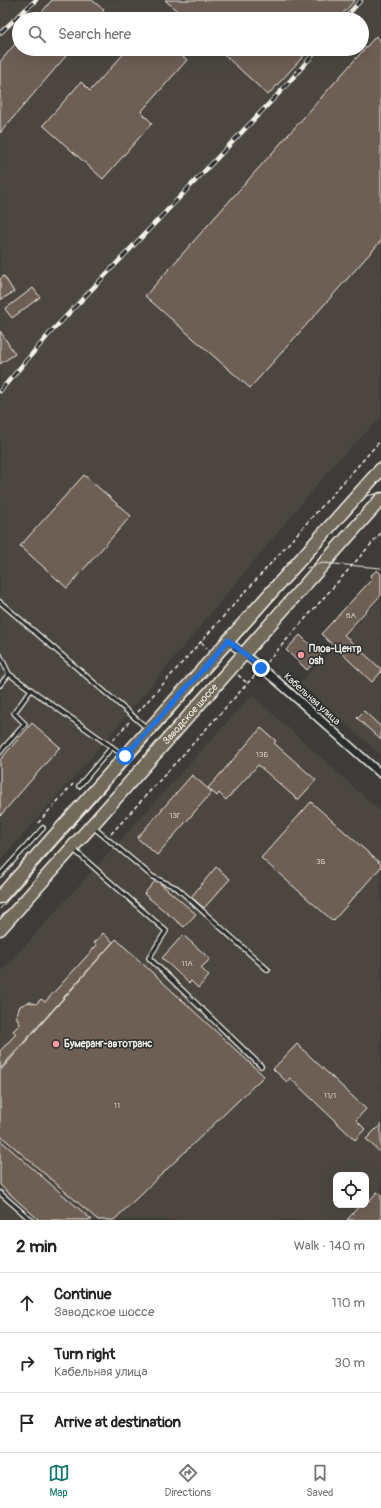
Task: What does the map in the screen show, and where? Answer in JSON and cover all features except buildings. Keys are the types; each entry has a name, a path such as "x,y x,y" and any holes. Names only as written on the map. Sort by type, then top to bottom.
{"main road":[{"name":"Заводское шоссе","path":"0,897 381,469"},
{"name":"Заводское шоссе","path":"0,929 381,499"}],"street":[{"name":"Кабельная улица","path":"228,640 381,774"}],"lane":[{"path":"0,602 148,730"},
{"path":"0,655 9,674 125,756"},
{"path":"0,685 9,674"},
{"path":"0,752 25,724 14,713 31,690"},
{"path":"80,786 110,746"},
{"path":"92,826 153,877 177,888 268,970"},
{"path":"0,875 43,828"},
{"path":"72,848 166,931 149,958 261,1066"},
{"path":"0,1193 31,1220"}],"path":[{"path":"110,746 133,717 381,440"},
{"path":"107,838 381,533"},
{"path":"36,825 78,779"}],"shaded area":[{"path":"0,0 381,0 381,418 335,463 101,746 0,861"},
{"path":"381,598 381,755 300,683"},
{"path":"252,695 381,812 381,1220 0,1220 0,973"}],"tram line":[{"path":"0,909 381,479"},
{"path":"365,496 381,493"},
{"path":"307,568 323,563 381,568"}],"railway":[{"path":"23,12 36,0"},
{"path":"350,12 361,0"},
{"path":"0,33 12,22"},
{"path":"0,391 51,332 282,90 312,56"}],"place":[{"name":"Плов-Центр osh","path":"301,655"},
{"name":"Бумеранг-автотранс","path":"56,1044"}],"route":[{"path":"125,756 228,640 261,668"}]}
